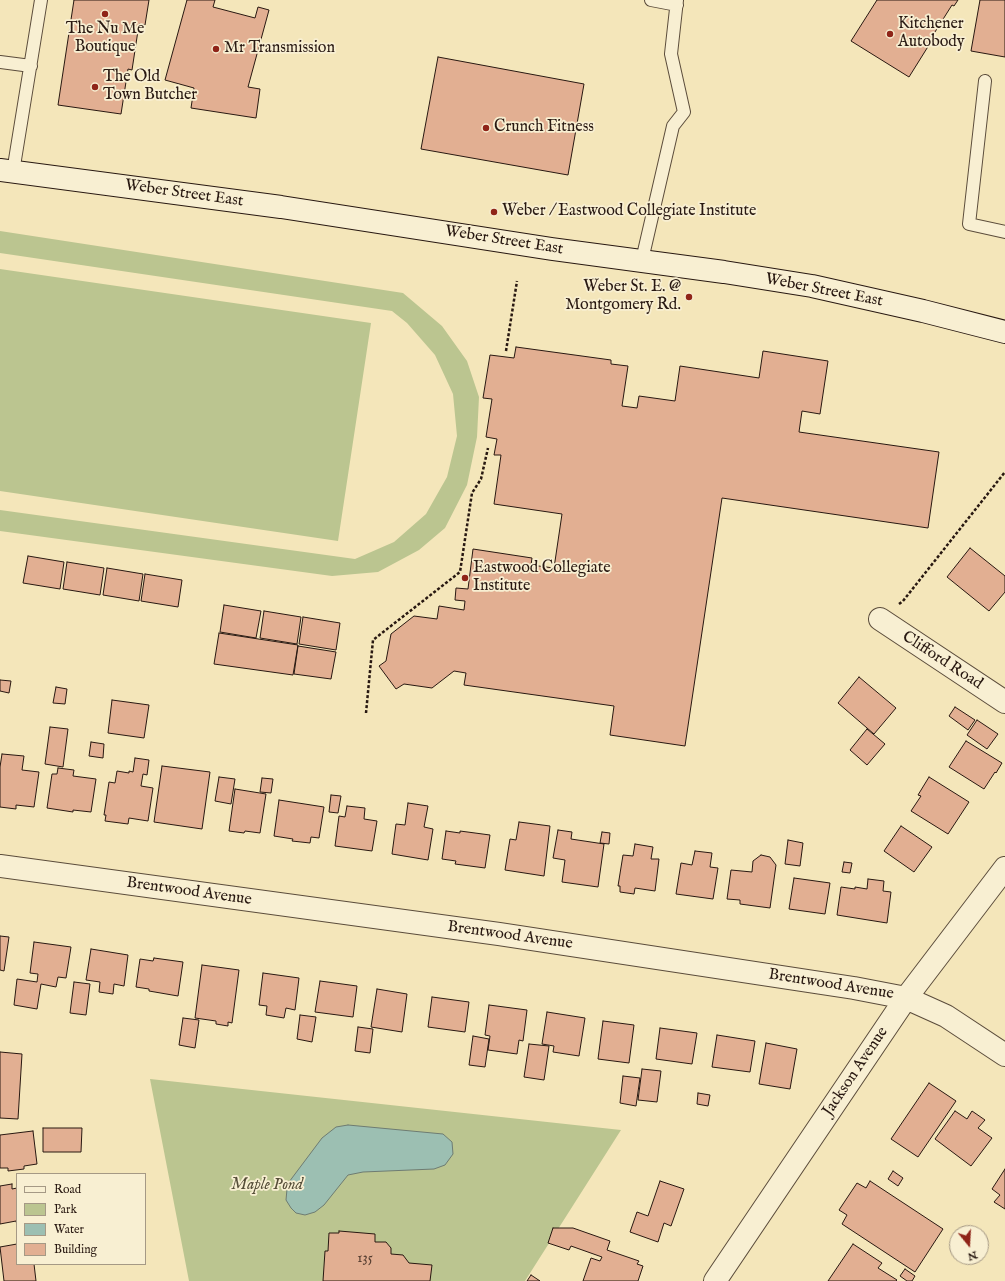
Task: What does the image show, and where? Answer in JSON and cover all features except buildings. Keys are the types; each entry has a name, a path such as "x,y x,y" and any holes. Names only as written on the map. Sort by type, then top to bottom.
{"street":[{"name":"Weber Street East","path":"7,170 281,207 552,249 642,260 812,286 1005,332"},
{"name":"Clifford Road","path":"880,619 1005,702"},
{"name":"Brentwood Avenue","path":"0,866 499,934 854,988 906,998 946,1016 1005,1055"},
{"name":"Jackson Avenue","path":"715,1281 906,998 1005,868"}],"lane":[{"path":"7,170 31,66 41,0"},
{"path":"642,260 673,126 684,112 671,54 677,3 651,0"},
{"path":"0,62 31,66"},
{"path":"985,81 969,224 1005,232"}],"path":[{"path":"506,351 517,281"},
{"path":"366,713 373,640 460,572 472,493 481,479 488,448"},
{"path":"880,619 903,601 1005,472"}],"green space":[{"path":"0,231 403,293 442,326 467,361 479,397 477,437 467,485 445,528 419,550 378,572 332,576 0,531 0,510 355,559 394,542 426,514 447,477 457,436 453,394 435,355 407,323 392,311 0,253"},
{"path":"0,269 371,323 338,541 0,491"},
{"name":"Maple Pond","path":"150,1079 621,1130 525,1281 189,1281"}],"water":[{"path":"348,1125 443,1134 452,1142 453,1154 445,1165 434,1169 363,1172 348,1175 324,1205 315,1212 305,1215 296,1213 286,1200 289,1182 322,1138 336,1127"}],"place":[{"name":"The Nu Me Boutique","path":"105,14"},
{"name":"Kitchener Autobody","path":"890,34"},
{"name":"Mr Transmission","path":"216,49"},
{"name":"The Old Town Butcher","path":"95,87"},
{"name":"Crunch Fitness","path":"486,128"},
{"name":"Weber / Eastwood Collegiate Institute","path":"494,212"},
{"name":"Weber St. E. @ Montgomery Rd.","path":"689,297"},
{"name":"Eastwood Collegiate Institute","path":"465,578"}]}
